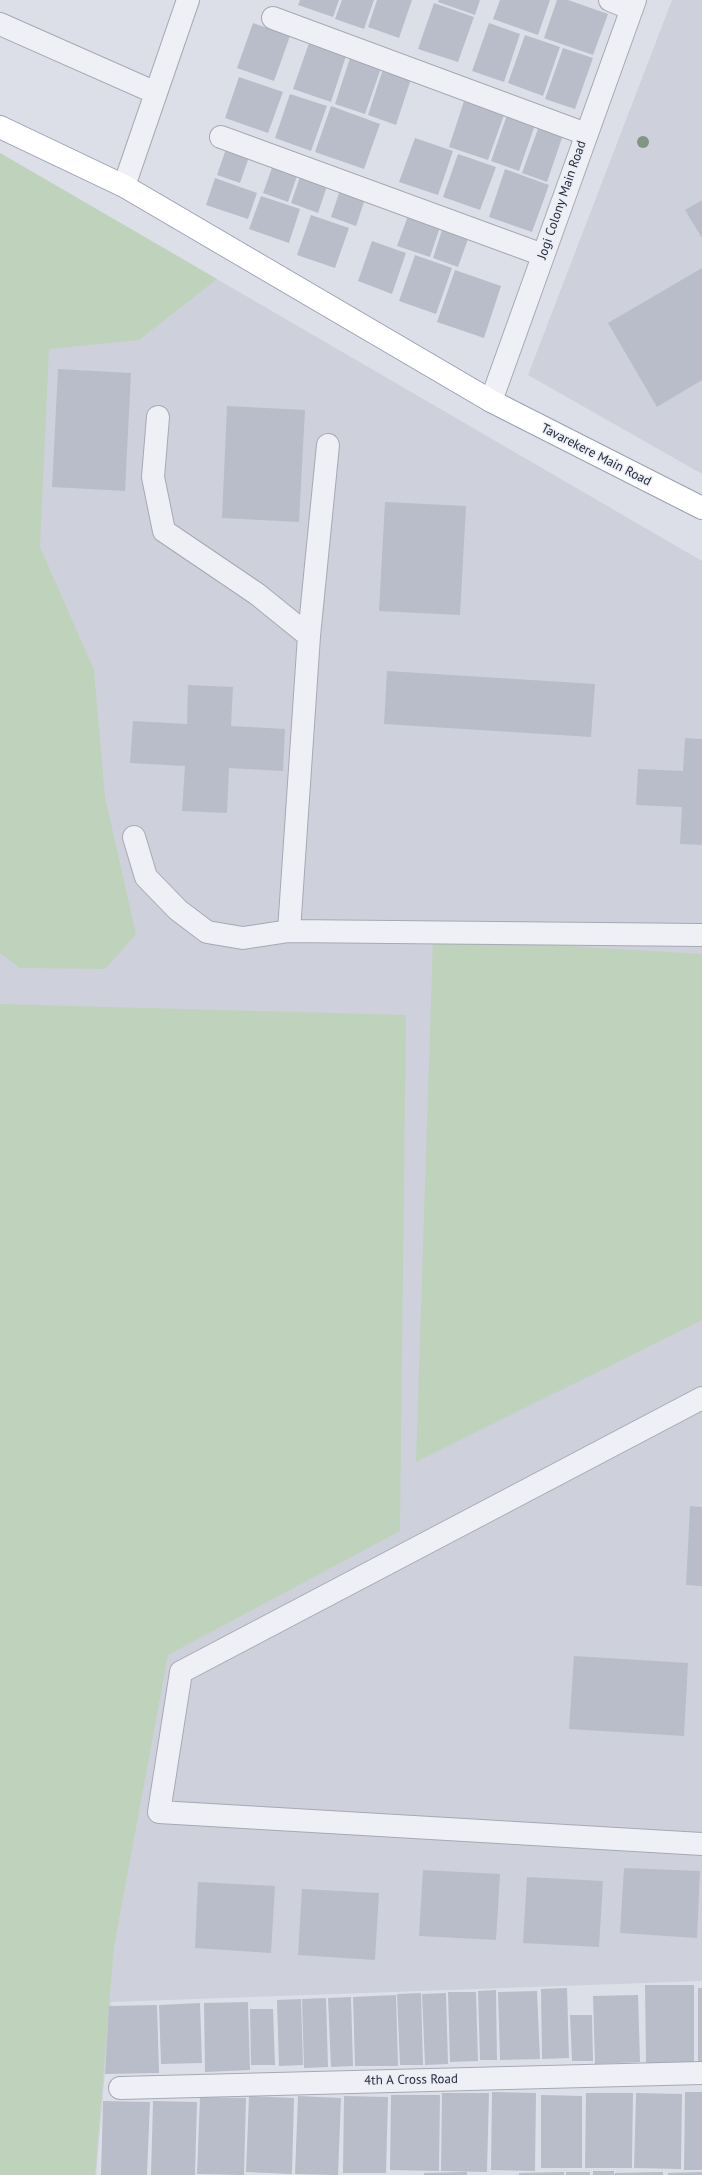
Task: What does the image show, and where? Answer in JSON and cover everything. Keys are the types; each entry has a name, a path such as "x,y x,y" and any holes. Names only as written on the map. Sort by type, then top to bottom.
{"main road":[{"name":"Tavarekere Main Road","path":"0,127 124,186 491,401 702,508"}],"street":[{"path":"124,186 188,0"},
{"path":"610,0 634,4"},
{"name":"Jogi Colony Main Road","path":"491,401 634,4"},
{"path":"273,18 586,134"},
{"path":"0,24 156,92"},
{"path":"221,137 543,255"},
{"path":"158,417 153,478 164,531 257,594 309,636"},
{"path":"289,931 309,636 328,445"},
{"path":"134,837 146,877 178,910 207,932 243,938 289,931 702,935"},
{"path":"702,1398 181,1672 159,1812 702,1844"},
{"name":"4th A Cross Road","path":"120,2088 702,2073"}],"shaded area":[{"path":"672,0 702,0 702,474 528,375"},
{"path":"0,153 702,561 702,1981 111,2002 96,2175 0,2175"}],"green space":[{"path":"0,153 217,279 139,340 49,349 40,547 94,670 105,797 136,934 105,969 20,968 0,953"},
{"path":"433,938 702,954 702,1320 416,1462"},
{"path":"0,1004 406,1015 400,1531 168,1655 114,1947 95,2175 0,2175"}],"building":[{"path":"300,0 339,0 333,17 298,5"},
{"path":"342,0 374,0 364,29 335,19"},
{"path":"377,0 412,0 399,38 368,27"},
{"path":"439,0 480,0 475,15 438,2"},
{"path":"500,0 550,0 538,35 493,19"},
{"path":"557,0 568,0 608,14 593,55 544,38"},
{"path":"434,3 474,17 458,62 418,49"},
{"path":"253,23 290,36 274,81 237,68"},
{"path":"489,23 520,34 504,82 472,71"},
{"path":"525,35 560,47 543,96 508,83"},
{"path":"309,43 346,56 331,102 293,89"},
{"path":"563,48 593,58 575,109 545,99"},
{"path":"350,58 381,68 365,114 335,104"},
{"path":"383,69 411,79 396,125 368,115"},
{"path":"239,77 283,92 268,133 225,118"},
{"path":"290,94 327,106 311,151 275,138"},
{"path":"464,101 504,115 488,160 449,147"},
{"path":"331,106 380,124 364,169 315,152"},
{"path":"507,115 535,125 519,171 491,161"},
{"path":"539,126 563,135 547,182 522,173"},
{"path":"415,138 453,151 438,195 399,182"},
{"path":"226,149 249,157 240,183 217,175"},
{"path":"458,154 496,167 480,210 443,197"},
{"path":"273,165 298,173 288,202 263,193"},
{"path":"505,169 549,185 532,232 489,217"},
{"path":"301,174 328,183 318,213 291,203"},
{"path":"215,178 257,193 248,219 206,205"},
{"path":"340,190 365,199 356,226 331,217"},
{"path":"261,196 300,209 289,243 249,229"},
{"path":"702,200 702,238 685,210"},
{"path":"311,215 349,228 335,268 297,255"},
{"path":"408,216 440,227 430,257 397,246"},
{"path":"442,230 468,239 458,267 433,258"},
{"path":"372,241 406,253 392,294 358,281"},
{"path":"415,255 452,268 436,314 399,301"},
{"path":"702,268 702,380 657,407 608,323"},
{"path":"455,270 501,286 484,338 437,322"},
{"path":"58,369 131,373 125,491 52,487"},
{"path":"227,406 305,410 299,522 222,518"},
{"path":"385,502 466,506 460,615 379,611"},
{"path":"387,671 595,684 591,737 384,724"},
{"path":"188,685 233,687 231,726 285,729 283,771 229,768 227,813 182,811 185,766 130,763 133,721 187,724"},
{"path":"685,738 702,739 702,845 680,844 682,807 636,805 638,769 683,771"},
{"path":"690,1506 702,1507 702,1586 686,1585"},
{"path":"574,1656 688,1663 684,1736 569,1729"},
{"path":"624,1868 700,1871 697,1938 620,1933"},
{"path":"423,1870 500,1874 496,1940 419,1936"},
{"path":"527,1877 603,1881 599,1947 523,1943"},
{"path":"198,1882 275,1886 271,1953 195,1948"},
{"path":"302,1889 379,1893 375,1960 298,1955"},
{"path":"645,1985 694,1985 694,2063 646,2063"},
{"path":"567,1988 569,2058 542,2059 541,1989"},
{"path":"698,1988 702,1988 702,2063 698,2063"},
{"path":"496,1990 497,2060 480,2060 478,1991"},
{"path":"537,1991 540,2059 500,2060 498,1992"},
{"path":"448,1992 476,1992 478,2061 450,2062"},
{"path":"421,1993 423,2065 400,2065 397,1994"},
{"path":"446,1993 448,2064 425,2065 422,1994"},
{"path":"396,1995 398,2066 355,2066 353,1997"},
{"path":"638,1995 640,2062 595,2064 593,1996"},
{"path":"351,1997 353,2066 331,2067 328,1998"},
{"path":"326,1998 328,2067 304,2068 302,1999"},
{"path":"301,1999 303,2065 279,2066 277,2000"},
{"path":"248,2002 250,2070 205,2072 204,2003"},
{"path":"200,2003 202,2063 161,2064 159,2005"},
{"path":"157,2005 159,2073 105,2074 109,2006"},
{"path":"250,2009 273,2009 275,2065 251,2065"},
{"path":"570,2015 592,2015 593,2061 572,2061"},
{"path":"492,2092 536,2093 535,2171 491,2170"},
{"path":"685,2092 702,2092 702,2170 684,2170"},
{"path":"442,2093 489,2093 487,2172 441,2171"},
{"path":"586,2093 633,2093 632,2168 585,2168"},
{"path":"636,2093 682,2094 681,2169 634,2168"},
{"path":"391,2095 440,2095 439,2171 390,2170"},
{"path":"541,2095 582,2096 582,2168 541,2168"},
{"path":"249,2096 294,2098 292,2174 246,2172"},
{"path":"298,2096 341,2098 338,2175 295,2174"},
{"path":"344,2096 388,2097 386,2173 343,2173"},
{"path":"200,2097 246,2098 244,2175 197,2174"},
{"path":"103,2101 150,2102 147,2175 101,2175"},
{"path":"153,2101 197,2102 195,2175 151,2175"},
{"path":"593,2171 614,2171 614,2175 593,2175"},
{"path":"467,2172 467,2175 424,2175 424,2173"},
{"path":"564,2172 564,2175 519,2175 519,2173"},
{"path":"566,2172 590,2172 590,2175 566,2175"},
{"path":"663,2172 663,2175 615,2175 615,2173"},
{"path":"702,2172 702,2175 668,2175 668,2173"}]}
